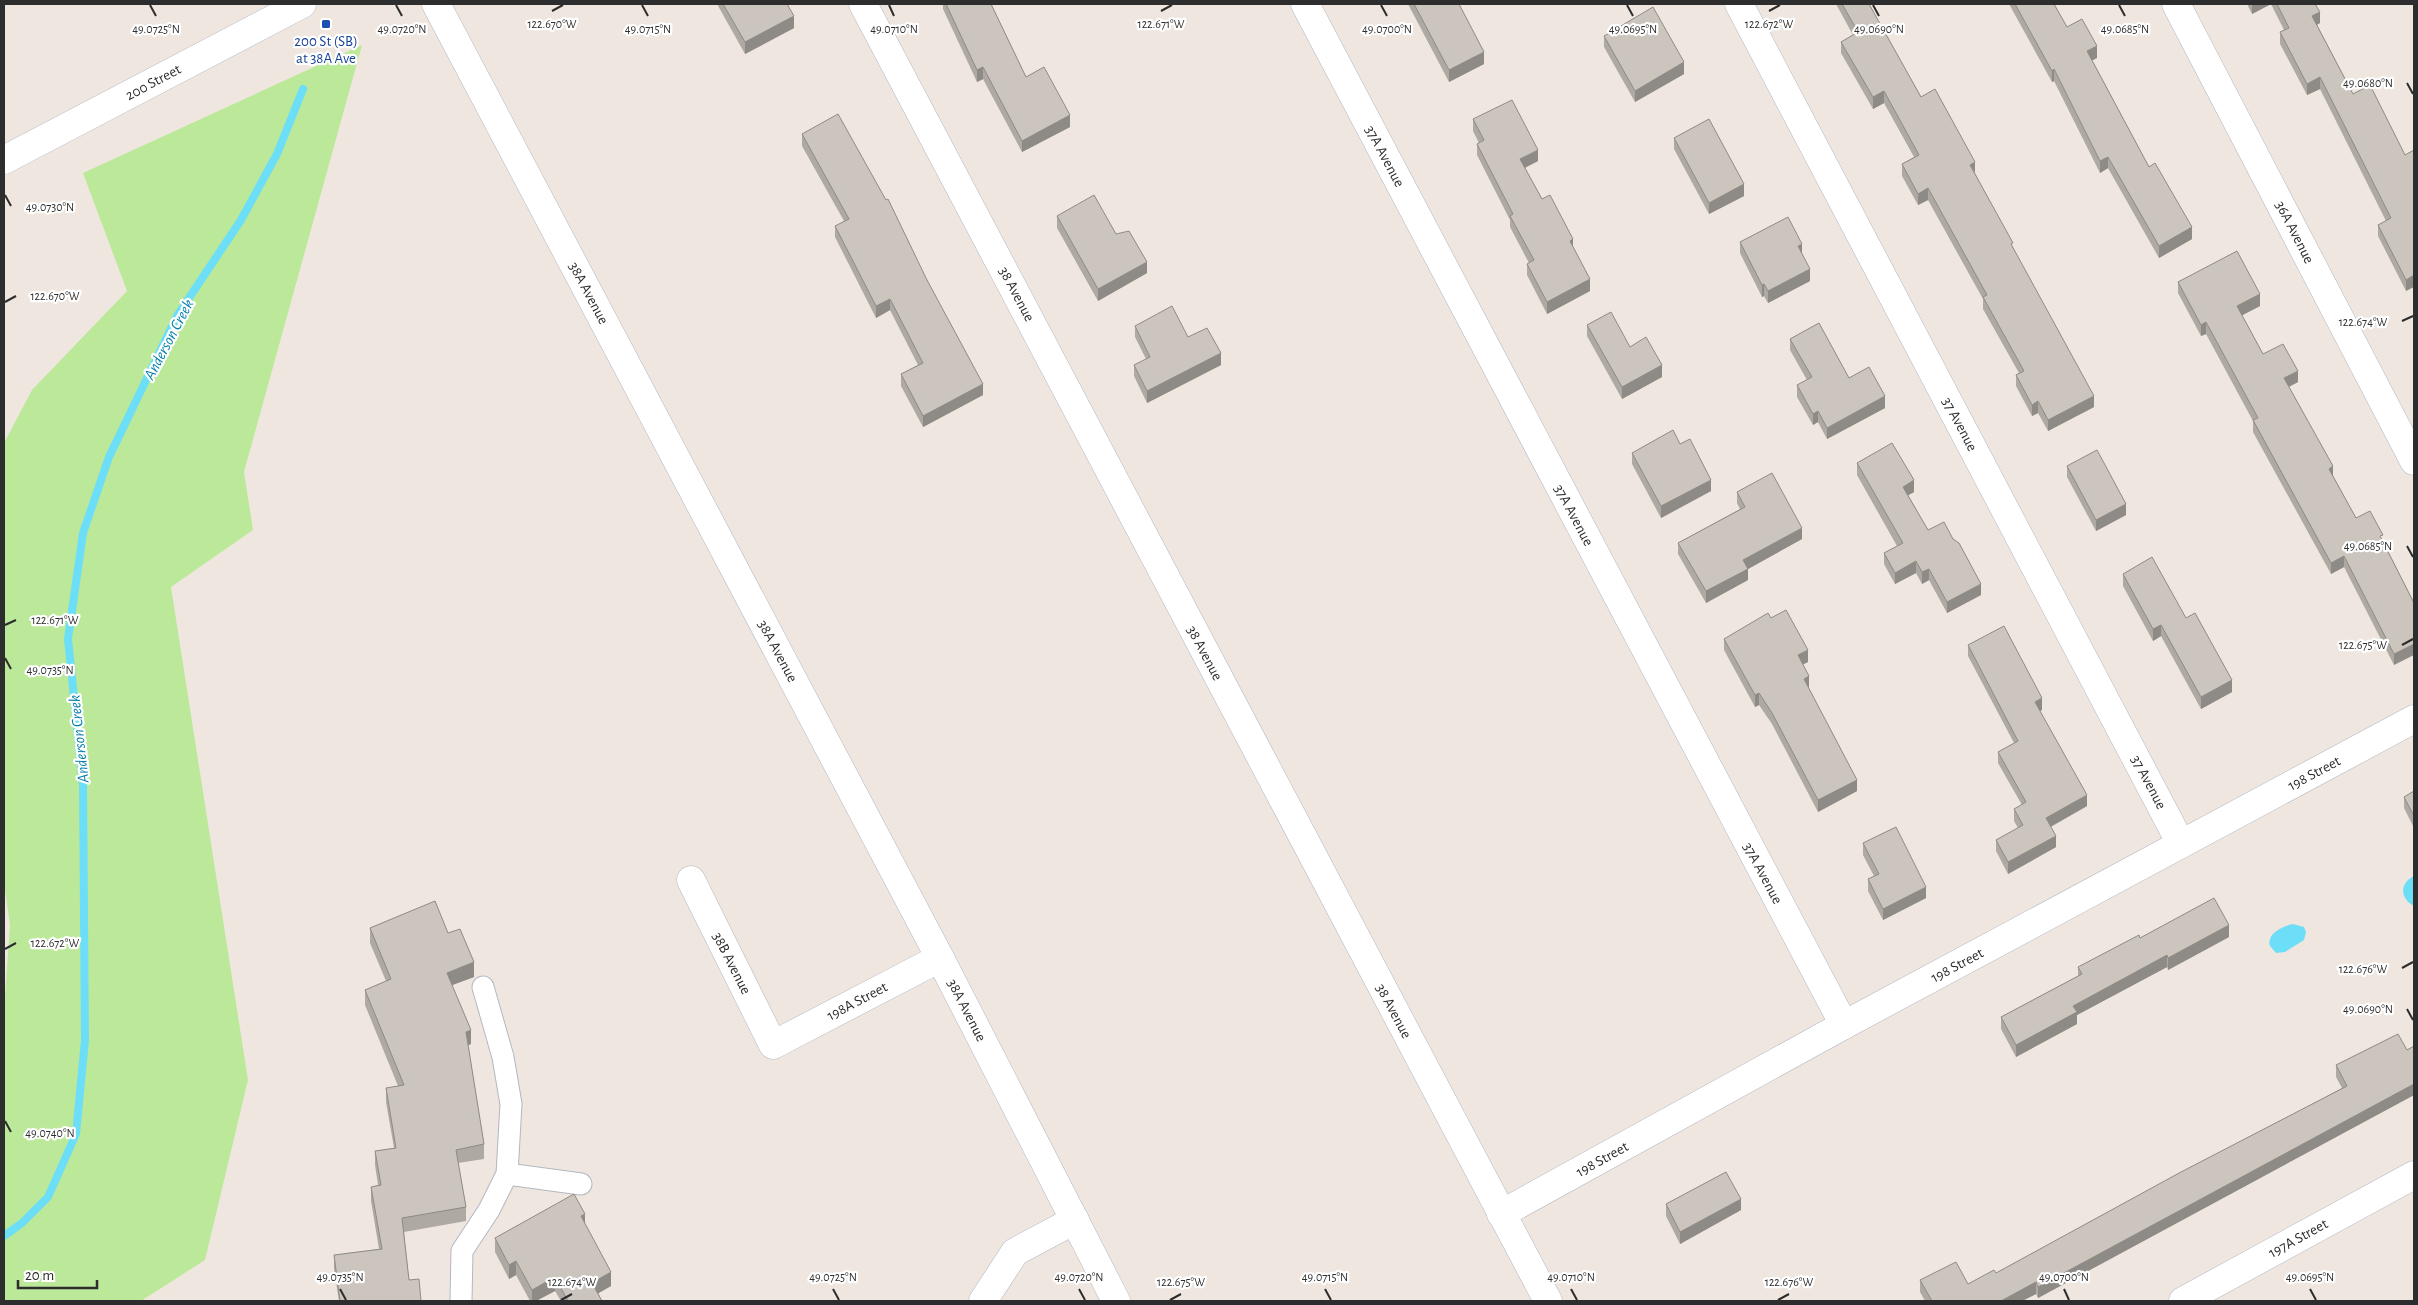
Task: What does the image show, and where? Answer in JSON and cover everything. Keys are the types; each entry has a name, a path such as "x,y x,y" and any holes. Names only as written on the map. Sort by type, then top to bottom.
{"street":[{"name":"200 Street","path":"4,160 302,4"},
{"name":"38A Avenue","path":"436,4 940,958 1116,1301"},
{"name":"38 Avenue","path":"863,4 1548,1301"},
{"name":"37A Avenue","path":"1305,4 1844,1026"},
{"name":"37 Avenue","path":"1739,4 2181,844"},
{"name":"36A Avenue","path":"2176,4 2414,462"},
{"name":"198 Street","path":"1501,1214 1844,1026 2414,719"},
{"name":"38B Avenue","path":"691,880 773,1045"},
{"name":"198A Street","path":"773,1045 940,958"},
{"path":"461,1301 462,1251 489,1210 507,1174 512,1104 503,1056 483,987"},
{"path":"507,1174 581,1184"},
{"name":"197A Street","path":"2183,1301 2414,1174"},
{"path":"983,1301 1016,1252 1076,1220"}],"green space":[{"path":"362,45 244,472 253,530 171,587 248,1080 205,1260 141,1301 4,1301 4,1011 10,925 4,883 4,443 32,390 127,291 83,173"}],"water":[{"path":"2414,876 2414,906 2406,899 2403,891 2406,883"},
{"path":"2293,924 2304,927 2306,932 2304,940 2285,952 2276,953 2270,946 2270,938 2276,931"}],"building":[{"path":"723,4 787,4 794,16 745,42"},
{"path":"946,4 991,4 1026,77 1044,67 1070,115 1022,141 983,67 977,70"},
{"path":"1414,4 1459,4 1484,52 1449,70"},
{"path":"1842,4 1869,4 1921,97 1935,89 1975,162 1970,165 2094,396 2048,420 2038,401 2032,405 2016,375 2024,371 1983,297 1987,295 1928,188 1918,194 1902,164 1919,155 1884,91 1873,97 1841,42 1858,32"},
{"path":"2015,4 2054,4 2067,27 2082,19 2097,46 2087,51 2149,167 2155,163 2192,227 2159,246 2108,157 2100,161 2054,69 2052,71"},
{"path":"2277,4 2315,4 2320,12 2312,16 2353,94 2370,85 2405,155 2414,150 2414,275 2406,280 2378,225 2391,218 2320,77 2307,84 2280,32 2289,28"},
{"path":"1653,7 1684,62 1635,91 1604,36"},
{"path":"1512,100 1538,150 1520,159 1542,199 1550,195 1573,239 1570,241 1590,279 1547,302 1527,264 1534,260 1510,216 1513,214 1477,144 1484,140 1473,119"},
{"path":"838,114 886,200 888,199 927,280 983,384 923,416 901,374 923,363 890,299 876,306 835,226 849,219 802,134"},
{"path":"1709,119 1744,184 1709,203 1674,138"},
{"path":"1094,195 1116,234 1129,231 1147,262 1098,289 1057,216"},
{"path":"1788,217 1802,244 1798,246 1810,269 1768,291 1764,284 1762,285 1740,242"},
{"path":"2237,251 2260,294 2237,306 2263,354 2283,344 2298,371 2284,378 2333,466 2329,469 2356,518 2370,511 2383,535 2380,536 2414,603 2414,644 2394,654 2344,556 2331,563 2253,420 2258,418 2206,322 2201,325 2178,282"},
{"path":"1172,306 1188,337 1207,328 1221,353 1147,391 1134,365 1150,357 1135,326"},
{"path":"1611,312 1630,347 1646,337 1662,365 1622,387 1587,325"},
{"path":"1819,323 1849,378 1869,367 1885,396 1827,428 1818,411 1813,414 1797,385 1812,377 1790,339"},
{"path":"1673,430 1680,444 1690,439 1711,480 1661,506 1632,453"},
{"path":"1892,443 1914,480 1903,487 1928,530 1944,522 1953,539 1959,543 1981,584 1947,602 1929,569 1922,572 1916,561 1895,573 1884,553 1903,543 1857,463"},
{"path":"2097,450 2126,504 2096,520 2067,466"},
{"path":"1772,473 1802,528 1743,560 1748,569 1706,591 1678,543 1745,507 1737,492"},
{"path":"2152,557 2186,618 2195,613 2232,680 2201,697 2161,625 2153,629 2123,574"},
{"path":"1786,610 1808,650 1798,655 1809,676 1804,679 1857,780 1818,800 1772,713 1759,693 1755,695 1724,639 1768,613 1771,618"},
{"path":"2004,626 2042,698 2035,702 2087,795 2046,818 2056,836 2008,862 1996,840 2023,825 2014,809 2026,802 1998,752 2018,741 1968,645"},
{"path":"2414,791 2414,816 2404,797"},
{"path":"1896,827 1926,887 1883,909 1868,879 1879,874 1863,843"},
{"path":"2214,898 2229,925 2168,958 2167,955 2073,1006 2077,1012 2016,1045 2001,1017 2082,974 2078,967 2139,935 2140,938"},
{"path":"435,901 448,933 460,929 474,962 447,973 471,1030 466,1032 484,1144 456,1150 466,1207 402,1218 409,1280 419,1279 421,1301 340,1301 334,1255 382,1249 371,1187 381,1185 375,1151 396,1148 386,1088 404,1085 365,990 391,979 370,928"},
{"path":"2398,1034 2407,1050 2414,1046 2414,1084 2038,1287 2036,1282 2001,1301 1932,1301 1920,1280 1956,1262 1968,1284 1994,1270 1996,1273 2181,1172 2347,1086 2336,1065"},
{"path":"1726,1172 1741,1199 1680,1232 1666,1204"},
{"path":"574,1194 585,1214 581,1216 611,1272 592,1283 602,1301 568,1301 555,1277 532,1290 516,1261 509,1265 495,1238"}],"waterway":[{"name":"Anderson Creek","path":"4,1236 22,1223 48,1197 76,1134 85,1040 83,785 68,639 83,533 109,457 177,316 241,220 277,154 303,89"}],"place":[{"name":"200 St (SB) at 38A Ave","path":"326,24"}]}
